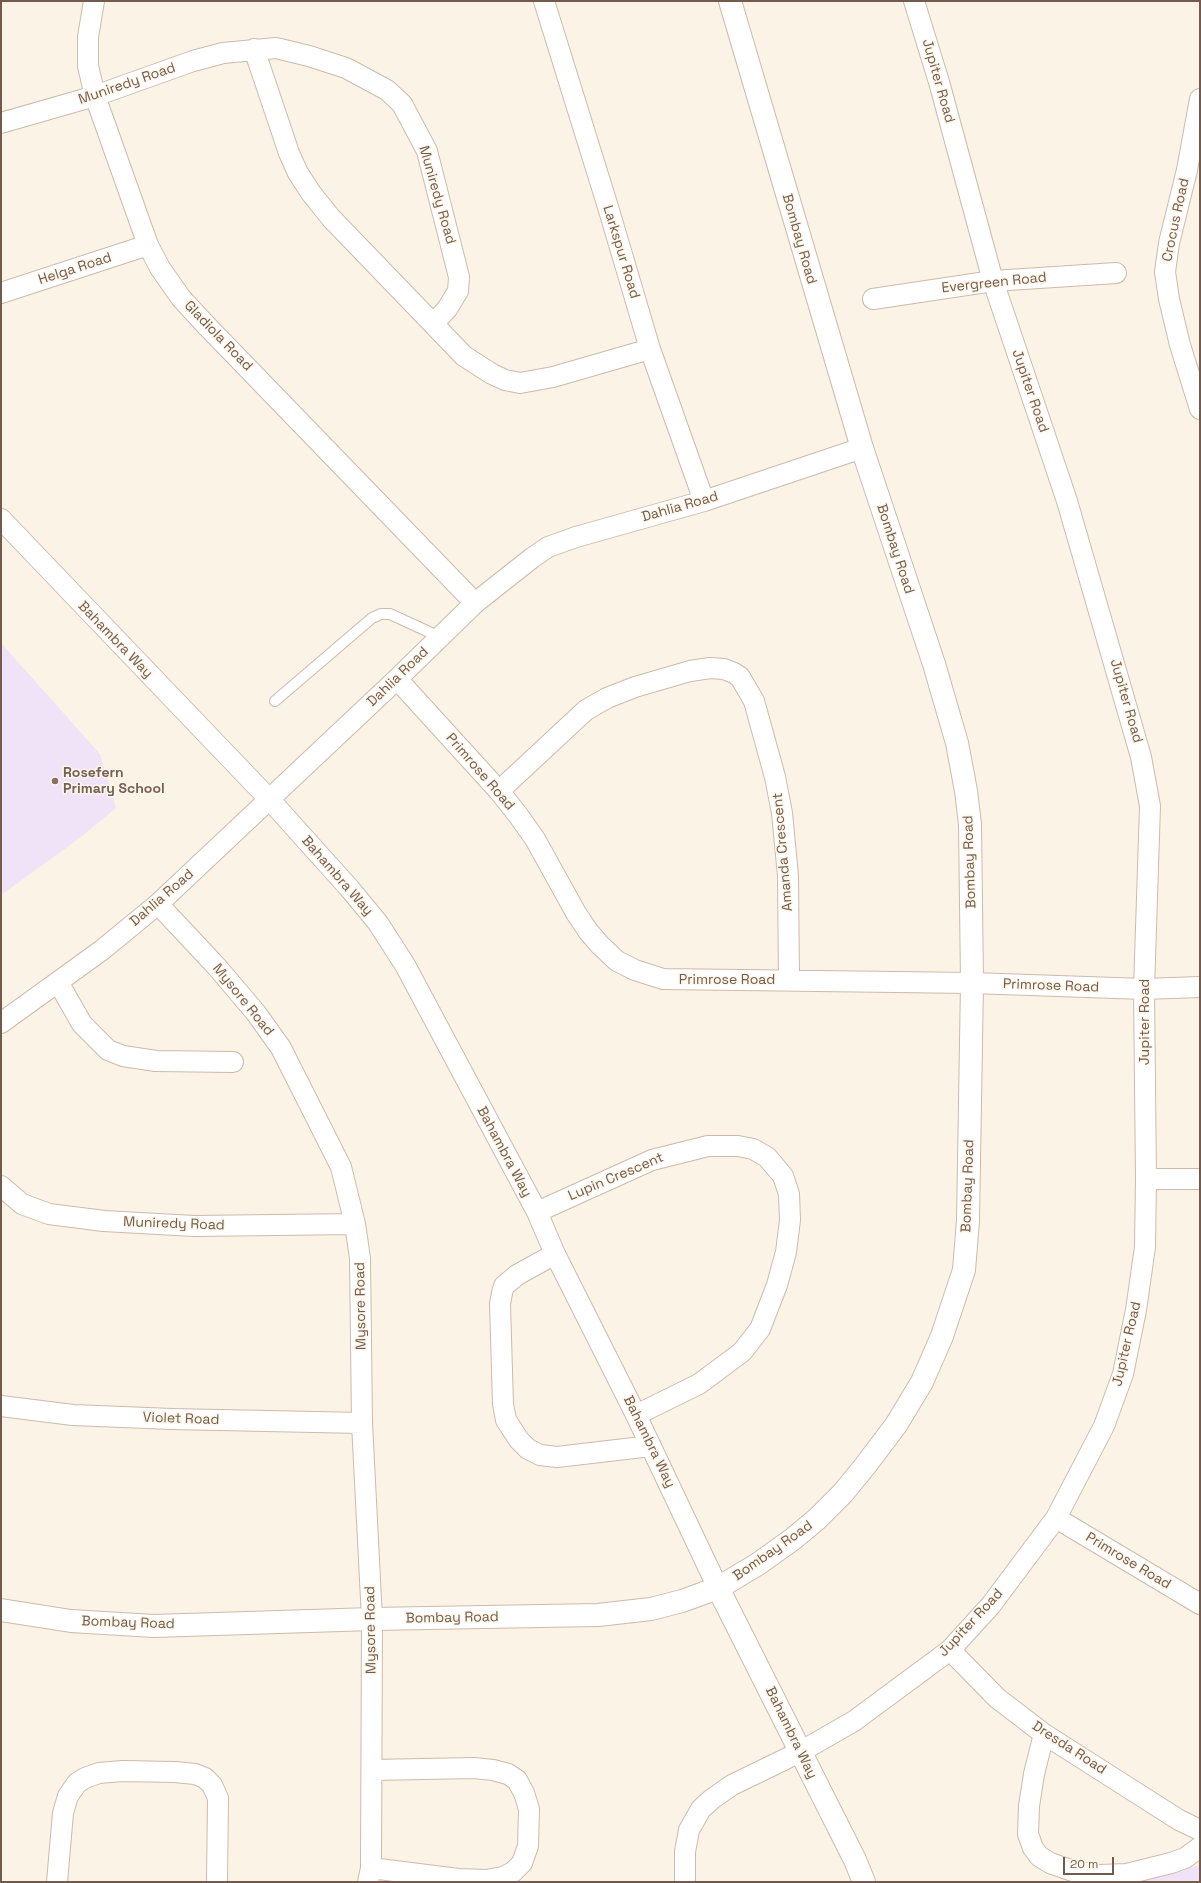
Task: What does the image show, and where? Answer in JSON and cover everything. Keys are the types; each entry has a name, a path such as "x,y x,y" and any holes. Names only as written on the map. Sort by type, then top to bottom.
{"street":[{"name":"Gladiola Road","path":"94,1 88,37 88,66 95,96 148,245 160,268 181,298 199,318 475,603"},
{"name":"Larkspur Road","path":"544,1 650,349 704,501"},
{"name":"Bombay Road","path":"1,1610 71,1621 154,1626 372,1619 598,1615 651,1609 682,1601 718,1588 758,1564 793,1539 817,1519 843,1493 866,1466 896,1425 922,1382 942,1336 964,1270 968,1228 972,983 970,824 966,792 957,743 934,664 862,448 730,1"},
{"name":"Jupiter Road","path":"685,1882 685,1852 689,1830 701,1809 732,1785 800,1752 854,1721 950,1650 991,1605 1056,1518 1104,1426 1123,1374 1136,1310 1145,1247 1146,1179 1144,989 1150,806 1141,756 1067,501 993,281 939,82 914,1"},
{"name":"Muniredy Road","path":"1,123 95,96 193,61 223,53 276,48 290,50 346,68 387,90 402,104 427,151 459,277 458,291 447,309 433,324"},
{"path":"254,49 289,153 298,173 310,193 331,218 433,324 464,356 477,366 505,380 520,383 553,377 650,349"},
{"name":"Crocus Road","path":"1200,99 1187,170 1169,243 1165,272 1169,299 1180,345 1200,409"},
{"name":"Helga Road","path":"1,293 148,245"},
{"name":"Evergreen Road","path":"873,299 993,281 1116,273"},
{"name":"Dahlia Road","path":"1,1023 102,950 158,904 270,800 475,603 548,547 576,537 704,501 862,448"},
{"name":"Bahambra Way","path":"1,519 270,800 350,889 378,924 405,965 537,1212 555,1254 636,1415 718,1588 855,1860 864,1882"},
{"name":"Amanda Crescent","path":"499,791 581,715 607,698 634,687 690,671 710,668 724,669 734,672 740,677 754,701 775,777 782,813 788,876 789,980"},
{"name":"Primrose Road","path":"397,679 499,791 535,839 576,914 600,945 617,960 635,970 663,979 972,983 1144,989 1200,987"},
{"name":"Mysore Road","path":"158,904 218,967 256,1013 281,1048 340,1167 355,1224 360,1258 362,1423 372,1619 372,1770 369,1875 486,1880 503,1877 513,1872 522,1863 528,1846 530,1810 524,1793 517,1780 508,1774 493,1770 474,1768 372,1770"},
{"path":"58,982 82,1024 108,1050 123,1056 156,1061 233,1062"},
{"name":"Lupin Crescent","path":"537,1212 652,1160 708,1146 738,1146 753,1149 767,1157 783,1176 789,1194 790,1220 786,1252 777,1285 760,1329 742,1352 699,1384 636,1415"},
{"path":"1146,1179 1200,1179"},
{"name":"Muniredy Road","path":"1,1186 22,1204 49,1214 104,1221 194,1226 355,1224"},
{"path":"555,1254 517,1274 504,1286 500,1304 502,1404 506,1420 519,1440 528,1448 540,1455 563,1457 651,1446"},
{"name":"Violet Road","path":"1,1406 73,1415 172,1419 362,1423"},
{"name":"Primrose Road","path":"1056,1518 1200,1604"},
{"name":"Dresda Road","path":"950,1650 997,1698 1044,1734 1179,1820 1200,1830"},
{"path":"1044,1734 1034,1774 1029,1806 1028,1834 1032,1848 1038,1856 1050,1863 1073,1871 1099,1875 1128,1874 1185,1858 1200,1847"},
{"path":"57,1882 63,1813 68,1796 77,1784 85,1778 100,1773 122,1771 195,1774 205,1778 212,1786 218,1798 217,1882"}],"lane":[{"path":"275,701 372,618 381,614 390,614 440,637"}],"shaded area":[{"name":"Rosefern Primary School","path":"1,643 100,754 116,808 77,840 1,895"},
{"path":"1200,1865 1200,1882 1133,1882"}],"place":[{"name":"Rosefern Primary School","path":"55,781"}]}
